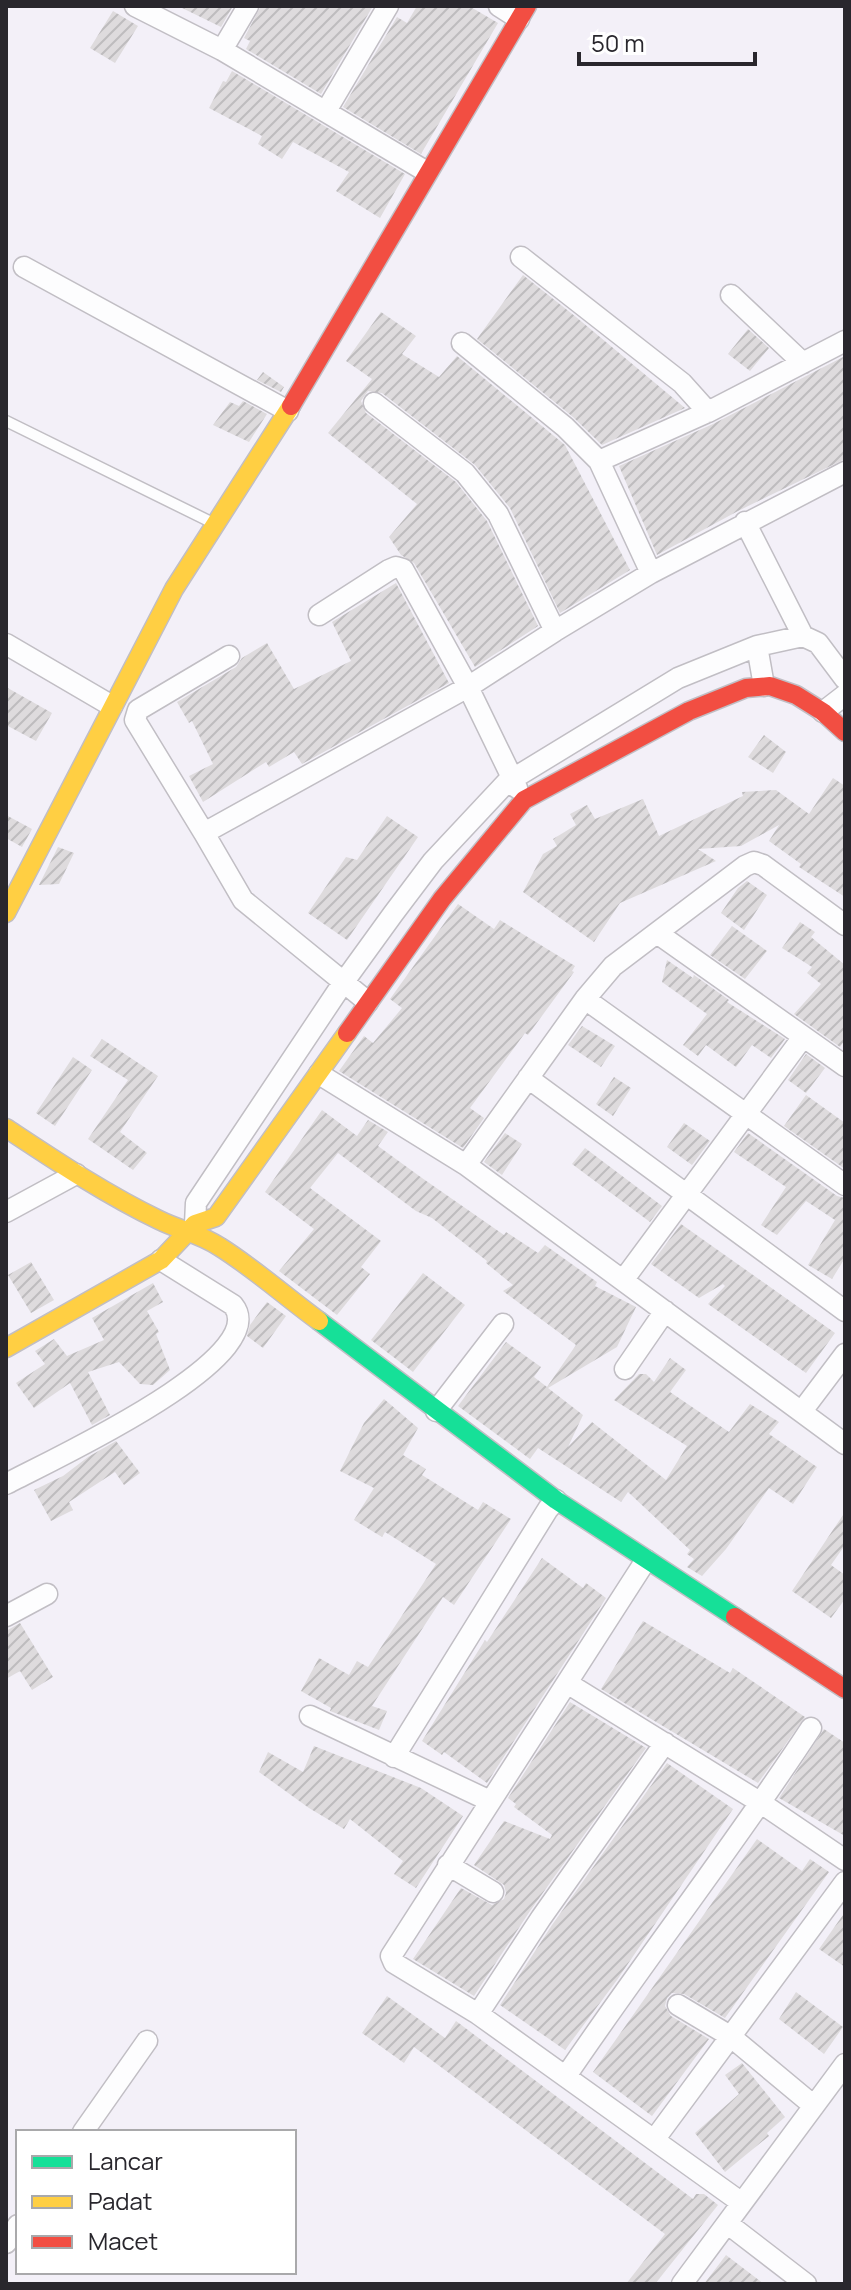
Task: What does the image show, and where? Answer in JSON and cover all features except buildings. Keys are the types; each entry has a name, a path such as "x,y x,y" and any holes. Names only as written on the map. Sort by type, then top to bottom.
{"street":[{"path":"135,6 222,50 427,172"},
{"path":"222,50 248,6"},
{"path":"326,111 388,6"},
{"path":"6,913 174,589 288,411 523,12 499,6"},
{"path":"521,257 682,383 708,412"},
{"path":"24,267 288,411"},
{"path":"731,295 803,363"},
{"path":"599,461 708,412 845,341"},
{"path":"462,343 565,427 599,461 651,573"},
{"path":"374,403 465,473 498,514 555,631"},
{"path":"204,833 468,687 651,573 845,472"},
{"path":"745,522 803,636"},
{"path":"319,615 389,570 396,567 403,569 468,687 524,800"},
{"path":"192,1227 196,1203 343,983 433,861 484,805 513,779 678,678 757,646 803,636 818,643 845,679"},
{"path":"6,644 112,706"},
{"path":"757,646 764,686"},
{"path":"229,656 138,710 135,720 243,900 368,1002"},
{"path":"6,1348 161,1260 192,1227 216,1217 442,899 524,800 689,711 746,688 764,686 796,695 823,712 845,732"},
{"path":"823,712 845,695"},
{"path":"466,1165 585,999 613,966 745,866 754,862 763,865 845,925"},
{"path":"657,933 845,1066"},
{"path":"585,999 845,1185"},
{"path":"624,1279 803,1037"},
{"path":"319,1074 466,1165 845,1444"},
{"path":"528,1078 845,1311"},
{"path":"6,1128 76,1174 150,1216 192,1227 556,1500 845,1689"},
{"path":"6,1212 76,1174"},
{"path":"6,1484 171,1395 208,1368 227,1345 239,1325 240,1313 233,1305 161,1260"},
{"path":"625,1369 665,1311"},
{"path":"436,1411 503,1324"},
{"path":"802,1411 845,1354"},
{"path":"394,1757 556,1500"},
{"path":"646,1560 391,1956 394,1963 478,2014 742,2203"},
{"path":"6,1616 47,1594"},
{"path":"567,1683 761,1803 845,1860"},
{"path":"310,1716 490,1801"},
{"path":"566,2076 811,1728"},
{"path":"478,2014 541,1918 665,1743"},
{"path":"448,1865 493,1892"},
{"path":"654,2140 845,1882"},
{"path":"678,2005 730,2036 814,2106"},
{"path":"84,2130 147,2041"},
{"path":"682,2284 845,2064"},
{"path":"728,2224 806,2284"}],"lane":[{"path":"6,421 216,525"}],"traffic: fast":[{"path":"319,1321 556,1500 735,1617"}],"traffic: slow":[{"path":"6,913 174,589 291,406"},
{"path":"6,1348 161,1260 195,1224 216,1217 347,1033"},
{"path":"6,1128 119,1199 213,1243 246,1264 319,1321"}],"traffic: jam":[{"path":"291,406 527,6"},
{"path":"347,1033 442,899 524,800 689,711 746,688 770,686 796,695 823,712 845,732"},
{"path":"735,1617 845,1689"}]}
